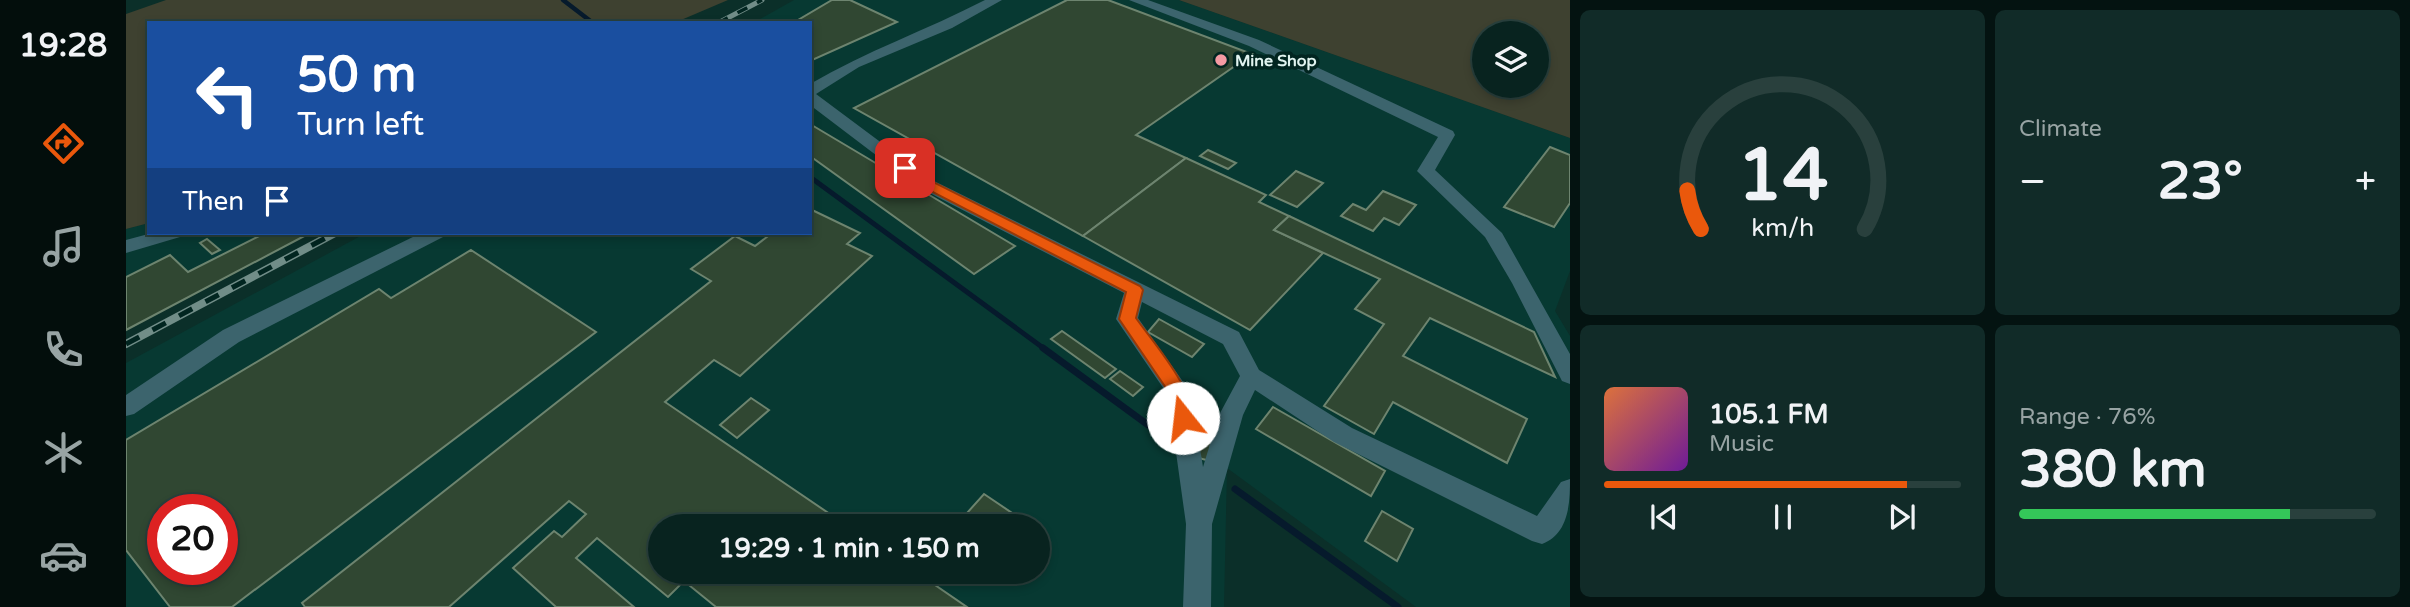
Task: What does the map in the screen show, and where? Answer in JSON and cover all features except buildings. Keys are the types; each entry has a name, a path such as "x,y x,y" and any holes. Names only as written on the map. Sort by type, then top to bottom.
{"lane":[{"path":"812,90 854,64 947,25 995,0"},
{"path":"1136,0 1254,43 1447,135 1426,171 1492,233 1522,283 1570,375"},
{"path":"812,99 924,183 1231,338 1251,376 1343,435 1542,531 1570,490"},
{"path":"126,247 166,235"},
{"path":"126,407 231,336 432,235"},
{"path":"1135,290 1127,319 1179,393 1199,524 1197,607"},
{"path":"1199,524 1231,415 1251,376"}],"shaded area":[{"path":"794,0 1179,0 1570,138 1570,271 1555,311 1570,336 1570,607 1416,607 1227,468 1224,607 126,607 126,363 362,235 812,235 812,21 757,21"},
{"path":"147,224 147,235 306,235 126,330 126,229"}],"green space":[{"path":"166,0 728,0 679,21 147,21 147,224 126,229 126,14"},
{"path":"1179,0 1570,0 1570,138"}],"waterway":[{"path":"563,0 590,21"},
{"path":"812,178 1046,350"},
{"path":"1043,348 1174,444"},
{"path":"1235,489 1398,607"}],"railway":[{"path":"722,21 762,0"},
{"path":"126,344 331,235"}],"place":[{"name":"Mine Shop","path":"1221,60"}],"route":[{"path":"905,168 924,183 1135,290 1127,319 1179,393 1183,418"}]}
